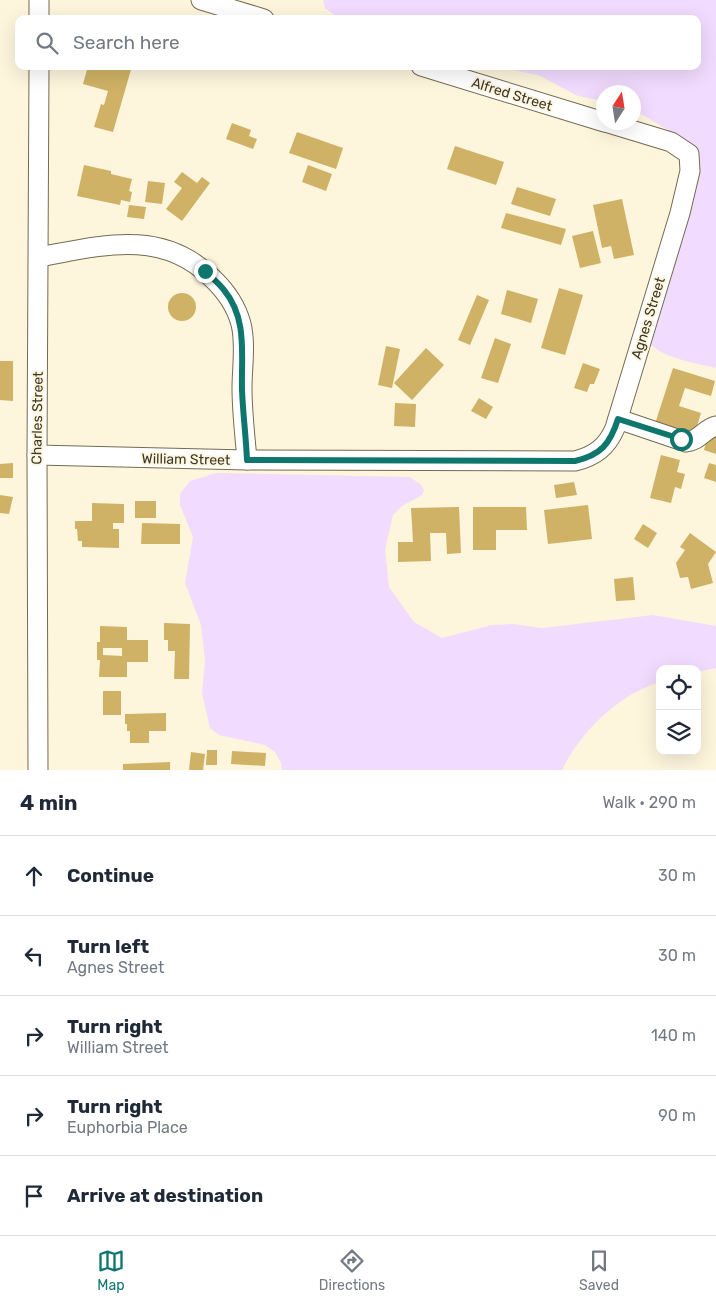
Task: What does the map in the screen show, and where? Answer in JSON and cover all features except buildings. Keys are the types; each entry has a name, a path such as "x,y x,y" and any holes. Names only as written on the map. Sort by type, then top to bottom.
{"street":[{"path":"39,0 39,15"},
{"path":"201,0 251,15"},
{"name":"Charles Street","path":"38,770 39,70"},
{"name":"Alfred Street","path":"434,70 596,120"},
{"name":"Alfred Street","path":"630,130 670,142 689,154"},
{"name":"Agnes Street","path":"575,461 595,454 604,447 610,439 618,419 680,213 691,165 689,154"},
{"path":"39,257 85,249 134,244 175,251 205,271 224,290 233,303 241,325 243,350 242,390 247,460"},
{"path":"618,419 686,442 697,439 706,430 716,426"},
{"name":"William Street","path":"37,455 247,460 575,461"}],"shaded area":[{"path":"323,0 716,0 716,368 669,356 653,347 649,341 697,163 690,143 641,114 641,85 596,85 596,100 578,96 538,75 513,70 701,70 701,15 334,15 325,8"},
{"path":"216,473 410,477 421,485 424,490 422,495 402,506 393,515 385,550 389,587 414,622 442,638 492,625 513,624 542,628 653,615 716,626 716,668 701,671 701,665 656,665 656,684 630,696 602,716 579,742 562,770 282,770 281,763 275,752 265,745 219,735 210,728 202,693 205,661 201,625 185,583 193,537 180,505 180,494 190,481"}],"route":[{"path":"205,271 224,290 233,303 241,325 243,350 242,390 247,460 575,461 595,454 604,447 610,439 618,419 681,439"}]}
